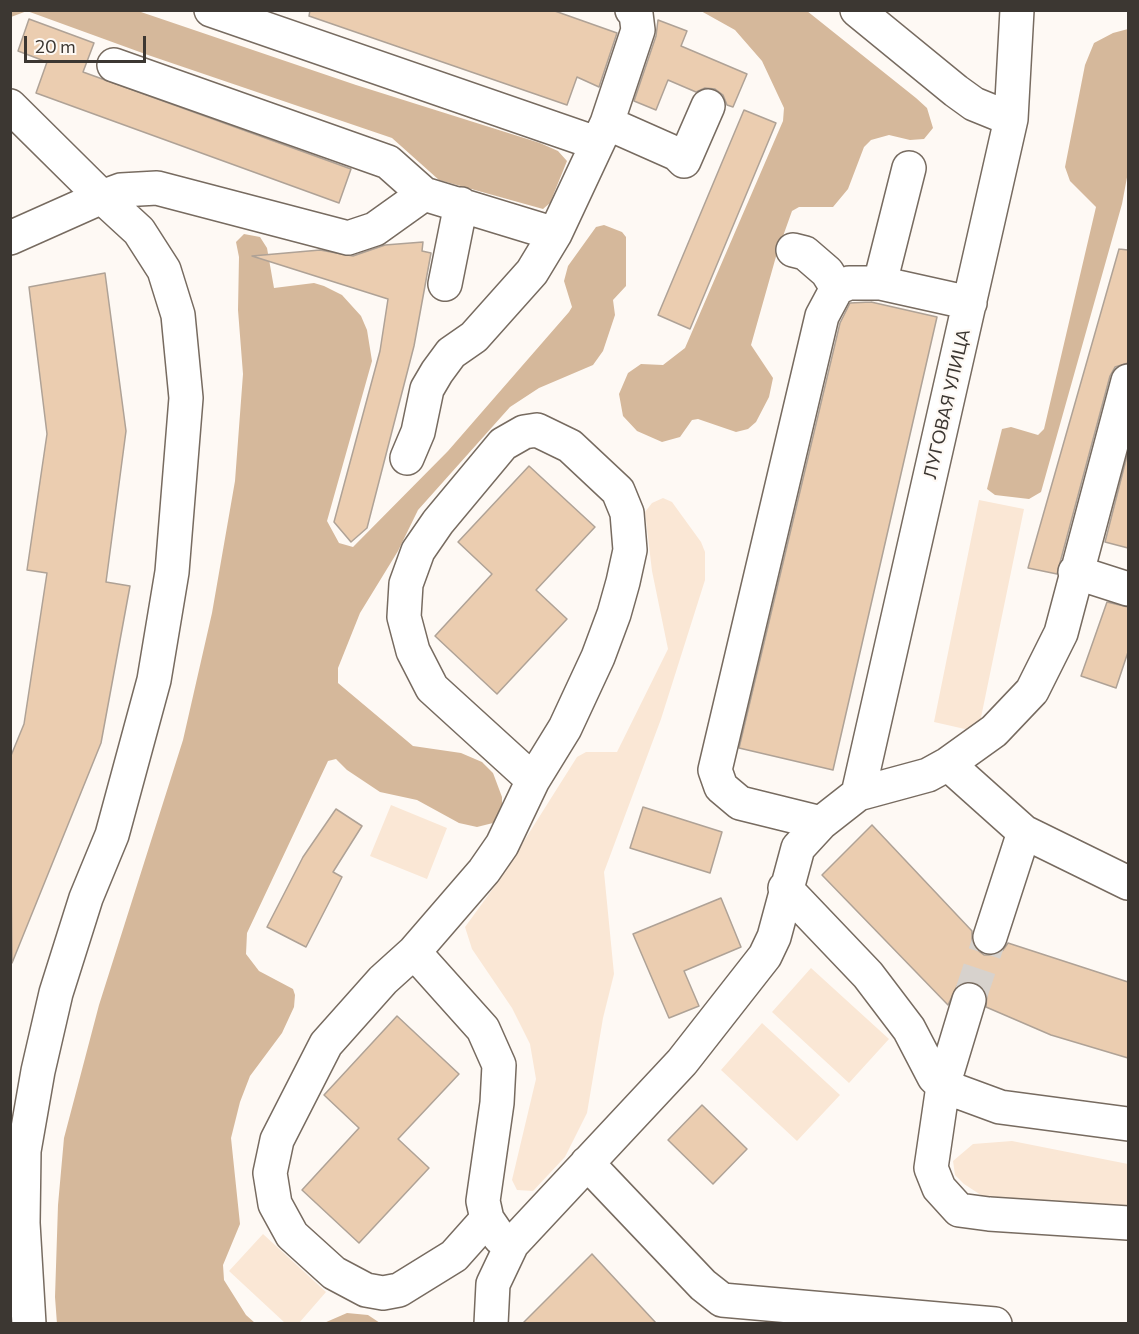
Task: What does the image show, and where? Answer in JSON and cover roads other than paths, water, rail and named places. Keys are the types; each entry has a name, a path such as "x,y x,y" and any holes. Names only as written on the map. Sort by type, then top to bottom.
{"street":[{"path":"211,10 602,133 677,154 684,161 708,106"},
{"path":"407,458 418,432 427,389 437,372 451,353 474,337 532,272 555,234 602,133 638,30 636,14 632,10"},
{"path":"856,10 974,104 1011,119"},
{"name":"ЛУГОВАЯ УЛИЦА","path":"858,794 1011,119 1017,10"},
{"path":"114,65 388,162 424,194 555,234"},
{"path":"10,106 139,231 164,270 178,315 186,398 172,572 154,680 112,835 86,898 56,993 38,1071 24,1150 23,1223 29,1323"},
{"path":"879,284 909,168"},
{"path":"10,238 102,197 130,189 157,188 348,238 375,229 424,194"},
{"path":"445,284 461,204"},
{"path":"793,250 805,253 826,272 837,288"},
{"path":"821,823 740,803 721,787 715,770 822,316 828,300 837,288 849,283 879,284 970,303"},
{"path":"491,1323 493,1284 512,1244 682,1062 765,956 774,937 785,888 798,848 821,823 858,794 928,775 948,764 994,731 1032,691 1060,633 1128,381"},
{"path":"487,1219 454,1256 399,1290 383,1293 366,1290 334,1273 292,1235 275,1204 270,1173 277,1140 326,1044 383,980 414,952 484,871 502,845 534,780 566,728 598,657 614,614 630,550 627,513 618,491 570,446 537,430 524,432 503,444 438,522 418,551 406,584 404,617 413,651 432,688 534,780"},
{"path":"1076,572 1128,589"},
{"path":"948,764 1024,832 1128,883"},
{"path":"990,937 1024,832"},
{"path":"785,888 868,975 909,1029 934,1077 943,1086 1000,1107 1128,1124"},
{"path":"414,952 483,1029 499,1065 497,1103 483,1201 487,1219 500,1238 512,1244"},
{"path":"969,1000 943,1086 931,1168 939,1188 959,1210 1128,1223"},
{"path":"587,1163 703,1285 722,1299 995,1323"}],"tunnel":[{"path":"969,1000 990,937"}]}
